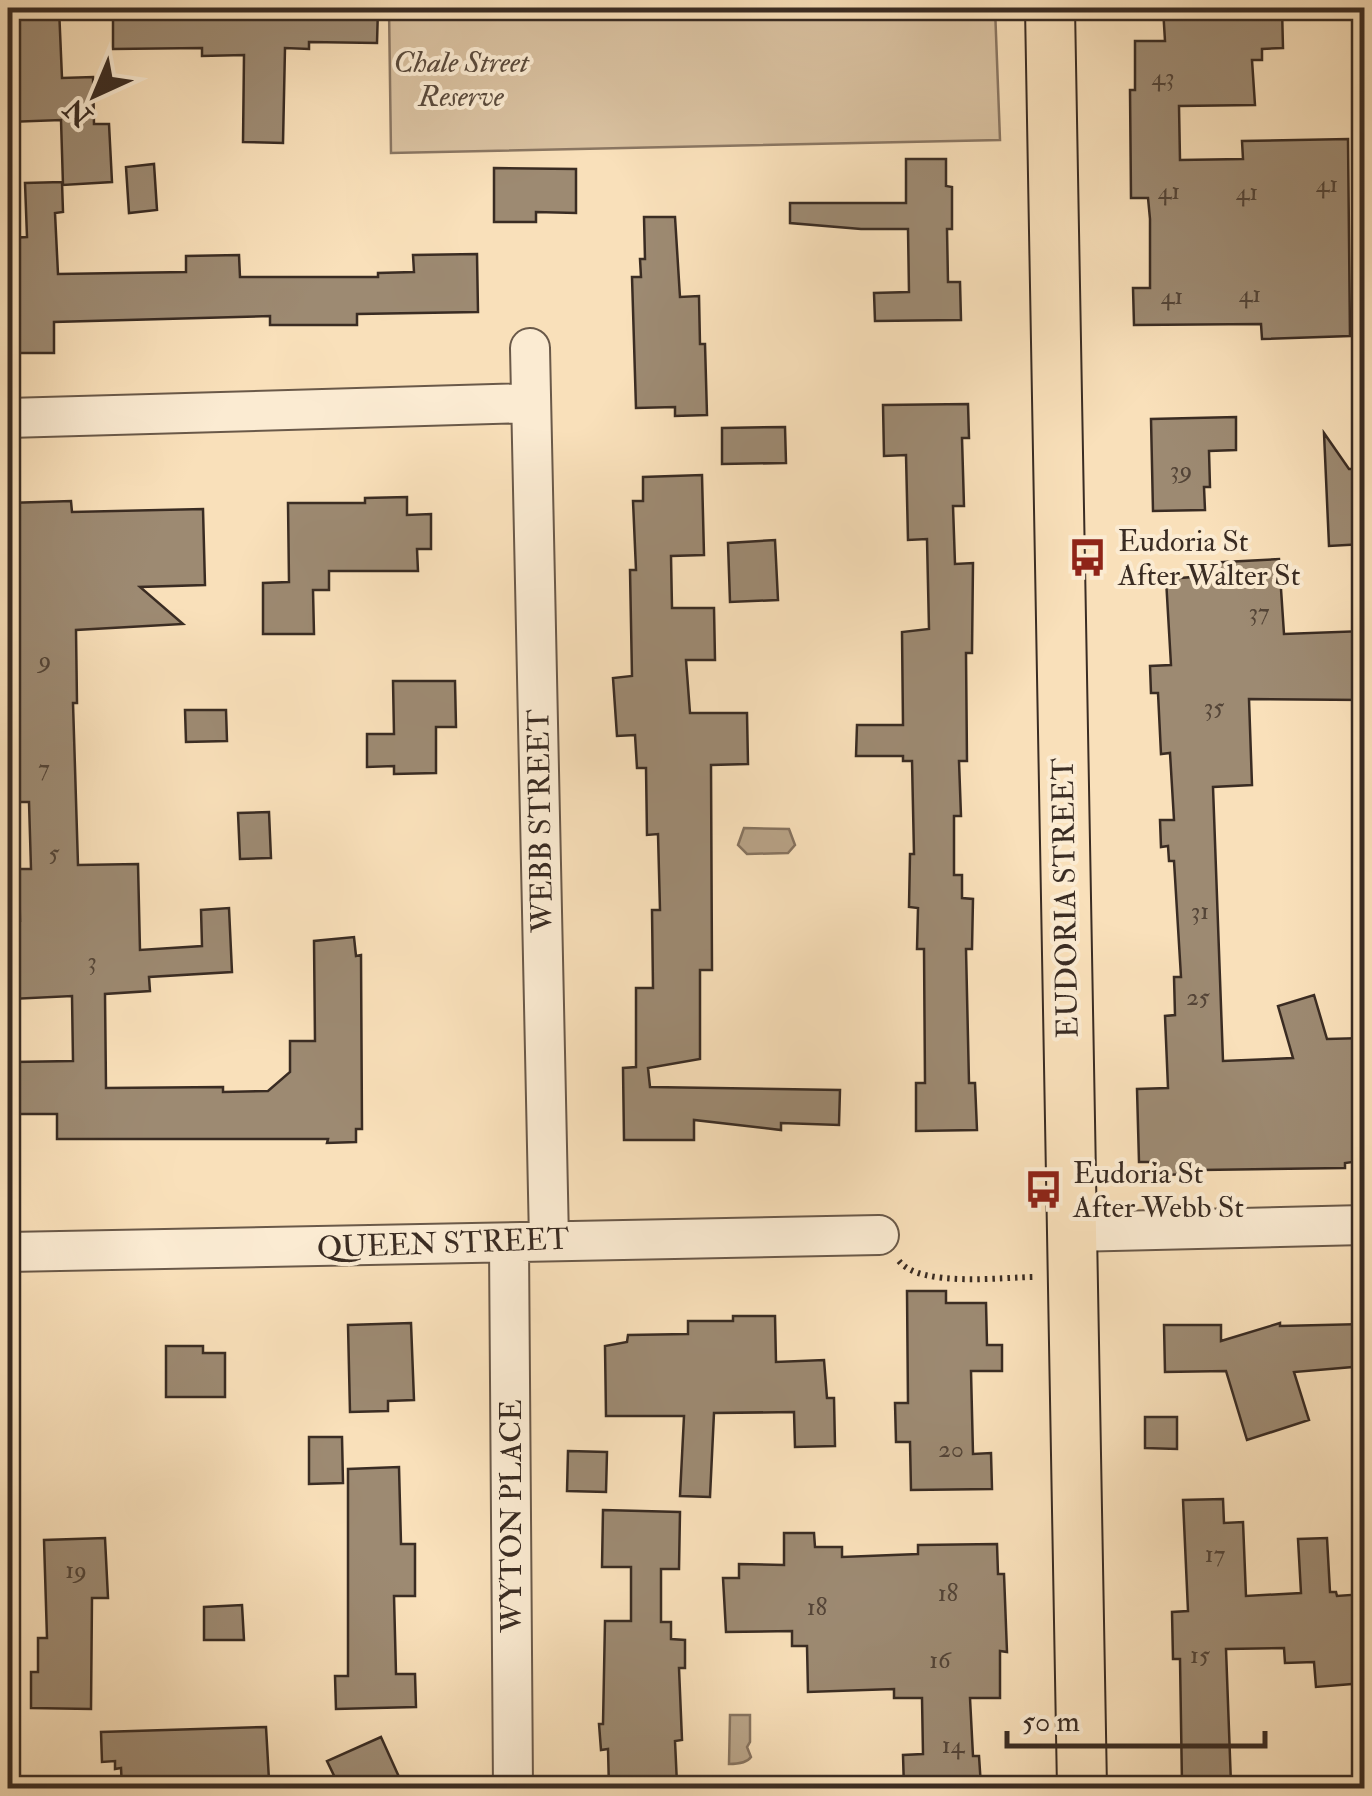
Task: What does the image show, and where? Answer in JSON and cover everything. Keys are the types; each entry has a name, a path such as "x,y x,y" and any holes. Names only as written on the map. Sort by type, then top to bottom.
{"main road":[{"name":"EUDORIA STREET","path":"1050,8 1082,1788"}],"street":[{"name":"WEBB STREET","path":"530,348 548,1240"},
{"path":"8,418 531,403"},
{"path":"1072,1254 1364,1226"},
{"name":"QUEEN STREET","path":"8,1252 879,1235"},
{"name":"WYTON PLACE","path":"509,1244 513,1788"}],"path":[{"path":"879,1235 905,1268 930,1277 1072,1254"}],"green space":[{"name":"Chale Street Reserve","path":"389,8 995,8 1000,140 391,153"}],"shaded area":[{"path":"744,828 789,829 795,845 788,853 747,854 738,845"},
{"path":"730,1715 750,1715 747,1747 751,1757 744,1762 729,1764"}],"building":[{"path":"8,8 59,8 62,78 93,77 94,124 109,124 112,182 63,185 61,120 8,122"},
{"path":"140,8 378,8 377,43 309,42 309,49 285,48 283,143 243,142 244,55 202,56 202,48 113,49 113,13 140,12"},
{"path":"1163,8 1282,8 1283,48 1262,49 1262,60 1252,60 1255,105 1179,106 1180,160 1243,159 1242,141 1348,139 1350,336 1262,339 1261,324 1134,325 1133,288 1150,288 1150,219 1148,198 1131,198 1130,90 1135,90 1135,41 1165,41"},
{"path":"906,159 946,159 946,186 952,187 952,229 947,229 948,282 960,282 961,320 875,321 874,293 909,292 908,229 790,223 790,203 906,203"},
{"path":"154,164 157,210 129,213 126,167"},
{"path":"494,168 576,169 576,213 536,212 536,222 494,222"},
{"path":"62,182 63,212 55,213 58,274 186,272 186,256 239,255 240,277 378,277 378,273 414,272 413,255 477,254 478,312 357,314 357,325 270,325 270,316 54,322 54,353 10,353 8,238 27,237 25,183"},
{"path":"644,217 675,217 680,297 699,296 707,415 675,416 675,407 636,408 632,277 641,277 640,259 645,259"},
{"path":"968,404 969,438 962,438 964,506 953,506 955,564 973,563 972,653 966,653 967,761 959,761 961,816 954,816 954,875 962,875 962,898 973,899 972,949 966,949 969,1083 975,1083 977,1130 916,1131 916,1083 925,1083 924,949 917,949 918,908 909,907 910,854 914,854 912,761 903,761 903,756 856,756 857,725 903,725 902,632 929,629 927,539 908,540 906,455 884,456 883,405"},
{"path":"1236,417 1236,450 1209,451 1210,487 1204,487 1205,510 1153,511 1151,419"},
{"path":"785,427 786,463 722,464 722,428"},
{"path":"1324,433 1349,469 1364,469 1364,544 1329,546"},
{"path":"702,475 704,555 671,556 672,608 714,608 715,660 686,660 690,713 747,713 748,764 711,765 712,970 700,970 700,1059 648,1068 650,1087 840,1090 839,1125 781,1123 781,1130 694,1120 694,1140 624,1140 623,1068 636,1067 636,988 653,988 652,910 660,910 658,834 647,835 646,768 637,768 635,735 617,736 613,678 632,676 630,570 636,570 633,501 643,501 643,477"},
{"path":"407,497 407,515 431,514 431,549 417,549 418,571 329,571 329,590 313,590 314,634 263,634 263,583 289,582 288,503 365,503 365,498"},
{"path":"71,501 72,512 203,509 205,585 140,587 183,624 76,630 77,703 73,703 78,865 138,864 140,950 202,946 201,910 229,908 232,972 149,977 150,991 105,994 106,1088 223,1087 223,1092 268,1091 290,1072 290,1041 315,1041 314,941 354,937 356,956 361,955 362,1129 356,1129 356,1142 57,1139 57,1114 8,1114 8,1086 14,1086 13,1062 73,1061 72,996 11,999 10,971 17,962 15,922 20,921 19,869 31,869 29,802 15,802 8,503"},
{"path":"775,540 778,600 730,602 728,543"},
{"path":"1279,559 1284,634 1364,631 1364,700 1249,699 1252,785 1213,787 1223,1061 1293,1058 1278,1006 1314,995 1327,1039 1364,1038 1364,1154 1353,1155 1353,1162 1345,1163 1345,1168 1201,1170 1201,1174 1156,1175 1155,1162 1139,1162 1137,1089 1168,1088 1165,1016 1175,1015 1174,977 1181,977 1174,861 1169,861 1168,846 1161,847 1160,820 1174,820 1170,753 1161,754 1158,693 1151,693 1150,666 1171,665 1166,579 1207,576 1206,563"},
{"path":"393,681 455,681 456,727 436,727 436,773 394,774 394,766 367,767 367,734 394,734"},
{"path":"185,710 226,710 227,741 186,742"},
{"path":"269,812 271,858 240,859 238,813"},
{"path":"907,1291 946,1291 946,1303 986,1303 987,1345 1002,1345 1002,1371 971,1371 973,1454 991,1453 992,1489 911,1490 910,1442 896,1442 895,1403 908,1403"},
{"path":"733,1316 775,1316 776,1362 824,1360 827,1398 834,1398 835,1446 795,1447 794,1412 714,1413 710,1497 680,1496 684,1416 606,1416 605,1346 627,1342 628,1335 688,1334 688,1321 733,1321"},
{"path":"411,1323 414,1400 388,1401 388,1411 350,1412 348,1325"},
{"path":"1280,1323 1364,1324 1364,1366 1294,1372 1309,1420 1247,1440 1226,1371 1165,1372 1164,1325 1221,1325 1221,1341"},
{"path":"166,1346 203,1346 203,1353 225,1353 225,1397 166,1397"},
{"path":"1145,1417 1177,1417 1177,1449 1145,1448"},
{"path":"309,1437 342,1437 343,1483 309,1484"},
{"path":"568,1451 607,1452 606,1492 567,1491"},
{"path":"399,1467 401,1544 415,1544 415,1596 394,1596 396,1674 415,1674 416,1707 336,1709 335,1676 348,1676 348,1469"},
{"path":"1223,1499 1224,1523 1243,1522 1246,1596 1301,1593 1298,1539 1327,1538 1330,1592 1337,1596 1364,1594 1364,1683 1316,1687 1314,1662 1285,1663 1284,1648 1226,1649 1231,1784 1182,1784 1180,1659 1173,1659 1172,1612 1188,1611 1183,1500"},
{"path":"603,1510 680,1512 679,1569 661,1569 661,1622 671,1622 671,1639 685,1640 685,1668 679,1668 682,1740 675,1741 677,1784 609,1788 608,1749 601,1750 599,1724 603,1724 605,1621 631,1621 631,1567 602,1567"},
{"path":"784,1533 814,1533 815,1547 842,1547 842,1557 918,1554 918,1545 997,1544 998,1574 1004,1574 1007,1652 1000,1651 1000,1698 970,1698 973,1756 979,1756 981,1786 904,1788 903,1755 923,1754 922,1698 894,1698 894,1689 808,1692 807,1646 792,1646 792,1631 726,1632 723,1578 739,1578 739,1564 784,1565"},
{"path":"105,1538 108,1598 92,1598 91,1709 31,1708 31,1672 38,1672 38,1638 47,1638 44,1540"},
{"path":"242,1605 244,1640 204,1640 204,1607"},
{"path":"266,1727 269,1780 214,1783 215,1788 122,1788 121,1768 115,1769 115,1761 102,1762 101,1732"},
{"path":"381,1737 404,1788 340,1788 327,1761"}],"place":[{"name":"Eudoria St After Walter St","path":"1088,558"},
{"name":"Eudoria St After Webb St","path":"1043,1190"}]}
